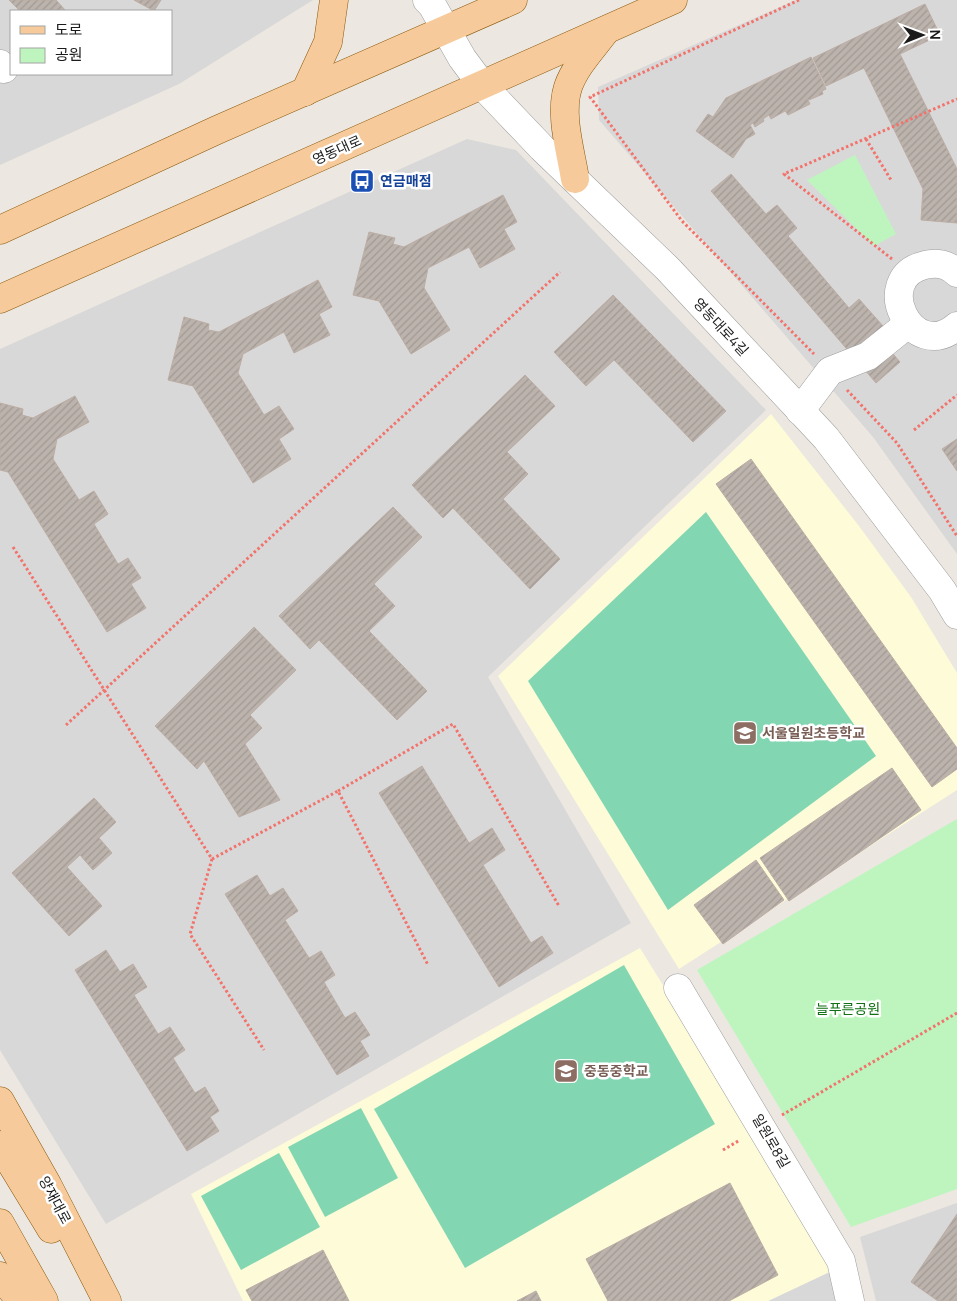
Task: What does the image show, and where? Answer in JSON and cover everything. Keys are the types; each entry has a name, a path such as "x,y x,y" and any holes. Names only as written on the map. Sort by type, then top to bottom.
{"main road":[{"path":"305,92 328,42 334,0"},
{"path":"0,230 513,0"},
{"name":"영동대로","path":"0,299 673,0"},
{"path":"575,179 565,118 568,89 578,67 606,30"},
{"name":"양재대로","path":"0,1101 48,1186 107,1301"},
{"name":"양재대로","path":"0,1145 95,1301"},
{"path":"0,1223 44,1301"},
{"path":"0,1276 21,1301"}],"street":[{"name":"영동대로4길","path":"427,0 447,30 462,58 482,85 668,269 826,438 942,590 957,615"},
{"path":"957,273 943,265 931,263 920,266 910,273 903,282 898,304 908,324 918,331 929,335 941,334 957,326"},
{"path":"800,411 830,371 868,356 908,324"},
{"name":"일원로8길","path":"678,988 763,1127 841,1262 850,1301"}],"path":[{"path":"799,0 590,97 682,221 830,371 897,443 957,536"},
{"path":"910,273 784,174 957,99"},
{"path":"866,139 891,180"},
{"path":"66,725 560,272"},
{"path":"914,430 957,395"},
{"path":"13,547 212,859"},
{"path":"264,1050 190,934 212,859 338,791 453,724 559,906"},
{"path":"338,791 428,965"},
{"path":"723,1150 957,1013"}],"shaded area":[{"path":"0,0 313,0 179,84 0,165"},
{"path":"796,0 957,0 957,554 873,437 599,120 598,87"},
{"path":"467,139 516,150 766,410 488,677 631,923 106,1224 0,1050 0,349"},
{"name":"서울일원초등학교","path":"771,414 859,526 911,597 957,673 957,790 679,969 498,676"},
{"name":"중동중학교","path":"640,948 838,1268 768,1301 243,1301 191,1194"},
{"path":"957,1203 957,1301 876,1301 860,1237"},
{"path":"838,1268 846,1301 768,1301"}],"green space":[{"path":"855,155 896,234 874,246 807,180"},
{"path":"706,512 876,756 668,910 528,681"},
{"name":"늘푸른공원","path":"957,819 957,1189 851,1227 697,970"},
{"path":"624,965 715,1124 465,1268 374,1109"},
{"path":"361,1108 398,1178 325,1217 288,1147"},
{"path":"279,1153 320,1227 241,1270 201,1196"}],"building":[{"path":"9,0 56,0 65,10 19,10"},
{"path":"134,0 161,0 155,10"},
{"path":"925,4 940,35 900,54 957,169 957,223 921,220 923,189 864,68 826,86 813,58"},
{"path":"811,57 826,89 822,91 823,94 809,100 807,98 810,104 788,115 784,109 785,111 771,119 769,115 755,127 753,123 750,125 755,134 746,139 733,158 696,131 708,114 713,117 726,98"},
{"path":"731,174 766,214 777,205 797,228 788,236 849,308 859,299 883,326 875,333 900,362 876,383 711,191"},
{"path":"503,195 517,222 504,229 515,249 480,268 469,247 428,268 424,288 450,330 411,354 379,301 353,295 369,232 395,238 393,244 404,247"},
{"path":"318,280 332,307 319,314 330,335 294,353 284,332 243,354 238,373 264,415 279,406 294,429 279,439 291,459 253,483 193,386 168,380 184,317 209,324 208,330 219,332"},
{"path":"613,295 726,411 693,442 614,360 586,386 554,352"},
{"path":"525,375 555,406 507,452 528,474 503,499 560,559 530,589 453,508 443,518 412,485"},
{"path":"75,396 89,422 57,439 53,459 79,500 94,491 108,514 94,524 118,564 128,558 141,578 131,584 146,608 107,632 8,472 0,470 0,403 23,409 22,415 33,418"},
{"path":"957,439 957,471 942,449"},
{"path":"751,459 957,748 957,769 932,787 716,484"},
{"path":"393,507 422,537 374,584 395,606 369,631 427,691 397,720 319,640 310,649 279,616"},
{"path":"254,627 296,670 250,715 262,728 245,744 280,800 239,817 204,761 197,769 155,726"},
{"path":"422,766 469,843 492,828 505,850 483,865 531,943 542,936 553,953 499,987 379,793"},
{"path":"892,768 921,810 789,901 760,858"},
{"path":"94,798 116,822 99,838 112,853 93,870 80,855 67,867 102,906 69,936 12,873"},
{"path":"756,860 784,900 723,944 694,905"},
{"path":"257,875 270,896 283,888 298,911 285,920 309,958 321,951 335,975 324,982 345,1018 355,1012 370,1035 360,1041 369,1056 337,1075 225,894"},
{"path":"106,950 120,972 133,964 147,987 134,995 158,1034 170,1027 185,1050 173,1058 195,1093 205,1087 219,1111 210,1117 219,1131 187,1151 75,970"},
{"path":"730,1183 778,1275 729,1301 608,1301 586,1259"},
{"path":"957,1214 957,1301 938,1301 911,1282"},
{"path":"323,1250 349,1301 252,1301 246,1290"},
{"path":"536,1291 541,1301 517,1301"}],"place":[{"name":"연금매점","path":"362,181"},
{"name":"서울일원초등학교","path":"745,733"},
{"name":"중동중학교","path":"566,1071"}]}
